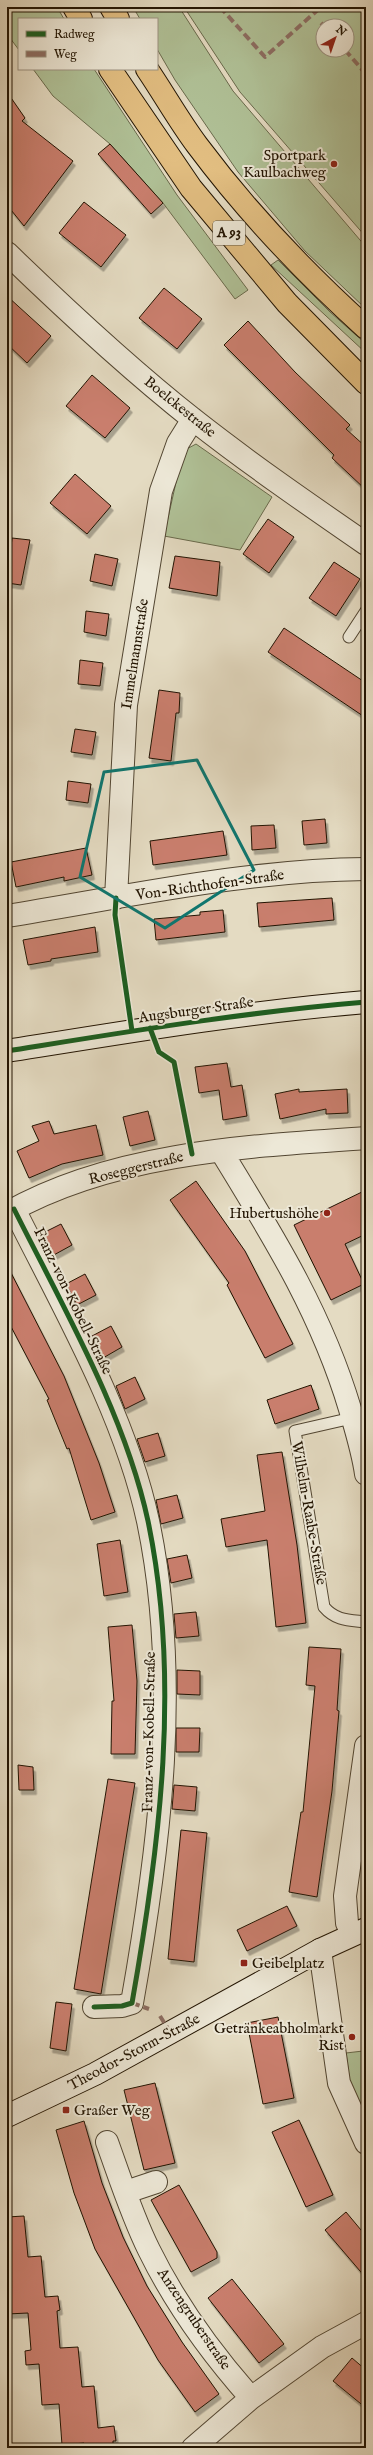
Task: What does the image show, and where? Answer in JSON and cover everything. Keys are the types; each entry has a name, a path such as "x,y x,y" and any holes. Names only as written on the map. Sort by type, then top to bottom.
{"highway":[{"path":"74,7 80,18"},
{"path":"111,7 117,18"},
{"name":"A 93","path":"111,70 192,188 288,303 366,383"},
{"name":"A 93","path":"148,70 197,144 263,226 322,288 366,328"}],"street":[{"name":"Boelckestraße","path":"7,253 78,322 193,419 274,480 366,544"},
{"name":"Immelmannstraße","path":"116,898 126,705 161,491 178,443 193,419"},
{"name":"Von-Richthofen-Straße","path":"7,916 234,880 332,869 366,869"},
{"name":"Augsburger Straße","path":"7,1051 158,1027 303,1007 366,1002"},
{"name":"Roseggerstraße","path":"11,1211 60,1188 102,1174 192,1154 366,1138"},
{"path":"221,1151 295,1274 337,1366 366,1474"},
{"name":"Franz-von-Kobell-Straße","path":"11,1211 96,1374 122,1435 148,1520 161,1606 164,1694 162,1763 158,1830 149,1910 132,2003 122,2006 94,2008"},
{"path":"359,1932 347,1923 346,1896 366,1746"},
{"name":"Theodor-Storm-Straße","path":"7,2116 95,2074 320,1950 359,1932"},
{"path":"320,1950 339,2083 366,2143"},
{"name":"Anzengruberstraße","path":"107,2142 148,2250 186,2314 251,2398"},
{"path":"126,2192 156,2182"},
{"path":"193,2448 251,2398 322,2348 366,2323"}],"lane":[{"path":"349,637 366,611"},
{"name":"Wilhelm-Raabe-Straße","path":"352,1418 295,1431 324,1607 331,1615 340,1620 366,1622"}],"highlighted area":[{"path":"197,760 254,870 165,928 80,877 104,772"}],"green space":[{"path":"7,7 57,7 63,18 18,18 18,49 7,34"},
{"path":"133,7 179,7 233,91 366,247 366,309 305,251 238,172 175,80 158,51 158,18 139,18"},
{"name":"Sportpark Kaulbachweg","path":"184,7 366,7 366,237 240,92"},
{"path":"34,70 95,70 177,195 248,290 235,299 163,203 110,144 53,96"},
{"path":"278,260 330,312 366,344 366,353 271,265"},
{"path":"196,444 272,497 240,550 164,536 183,451"},
{"path":"363,2051 366,2073 366,2118 350,2084 346,2053"}],"building":[{"path":"7,92 25,118 22,121 73,161 24,226 7,205"},
{"path":"110,144 163,203 151,214 98,154"},
{"path":"84,202 126,235 101,267 59,233"},
{"path":"164,288 202,319 177,349 139,318"},
{"path":"7,296 51,336 27,363 7,344"},
{"path":"248,321 295,372 350,425 346,429 366,447 366,490 332,458 334,455 224,345"},
{"path":"92,375 130,408 105,438 66,406"},
{"path":"75,474 111,506 87,534 50,503"},
{"path":"268,519 294,537 269,573 243,554"},
{"path":"12,538 30,540 21,585 7,583"},
{"path":"95,554 118,559 112,586 90,581"},
{"path":"175,556 220,562 217,596 169,588"},
{"path":"334,562 360,579 336,616 309,598"},
{"path":"86,611 109,614 106,636 84,632"},
{"path":"284,628 366,683 366,718 268,652"},
{"path":"80,660 103,663 100,686 78,684"},
{"path":"159,690 180,693 179,713 176,713 171,761 149,758"},
{"path":"75,729 96,732 92,755 71,752"},
{"path":"68,781 91,784 88,803 66,800"},
{"path":"325,819 327,843 304,845 302,821"},
{"path":"274,825 276,848 252,850 251,826"},
{"path":"223,831 227,855 153,865 150,841"},
{"path":"86,848 92,875 64,881 64,877 16,887 11,862"},
{"path":"332,898 334,920 259,927 257,903"},
{"path":"223,910 225,932 156,940 154,919 200,915 200,912"},
{"path":"95,927 98,952 51,959 51,961 28,965 23,940"},
{"path":"227,1063 231,1087 242,1085 247,1116 223,1120 219,1090 199,1093 195,1067"},
{"path":"299,1089 299,1092 347,1089 348,1113 326,1114 326,1109 280,1119 275,1094"},
{"path":"148,1111 155,1140 130,1146 123,1117"},
{"path":"49,1121 54,1134 96,1125 103,1155 62,1164 29,1178 17,1151 39,1141 32,1126"},
{"path":"196,1181 245,1251 293,1344 265,1358 227,1285 229,1283 170,1200"},
{"path":"366,1190 366,1234 345,1244 364,1284 331,1300 294,1225"},
{"path":"61,1224 72,1245 52,1256 41,1234"},
{"path":"7,1265 64,1376 99,1463 115,1512 91,1520 69,1448 67,1449 47,1400 49,1399 7,1319"},
{"path":"85,1274 96,1295 77,1305 66,1284"},
{"path":"111,1326 122,1347 103,1358 92,1336"},
{"path":"135,1377 145,1399 125,1409 116,1386"},
{"path":"311,1385 319,1409 275,1424 267,1400"},
{"path":"158,1433 165,1456 145,1462 137,1439"},
{"path":"282,1452 297,1545 306,1623 276,1627 267,1540 226,1547 221,1519 265,1511 257,1455"},
{"path":"177,1495 183,1518 161,1524 156,1500"},
{"path":"120,1540 128,1592 104,1596 97,1544"},
{"path":"187,1555 192,1578 171,1583 167,1559"},
{"path":"196,1612 199,1636 176,1638 174,1614"},
{"path":"132,1625 137,1681 135,1754 111,1754 112,1701 114,1701 108,1627"},
{"path":"309,1647 341,1649 337,1710 339,1711 332,1791 317,1897 289,1892 301,1812 303,1812 315,1686 306,1685"},
{"path":"177,1670 200,1671 200,1695 177,1694"},
{"path":"176,1728 200,1728 199,1752 176,1752"},
{"path":"18,1765 33,1767 34,1790 19,1790"},
{"path":"108,1779 135,1783 101,1994 74,1989"},
{"path":"174,1785 197,1787 195,1811 172,1809"},
{"path":"181,1830 207,1833 194,1962 168,1959"},
{"path":"287,1906 297,1926 247,1951 237,1930"},
{"path":"56,2002 72,2004 66,2051 50,2048"},
{"path":"278,2017 294,2098 263,2104 247,2023"},
{"path":"155,2083 175,2163 144,2170 124,2090"},
{"path":"299,2120 333,2195 306,2207 272,2132"},
{"path":"84,2121 102,2183 123,2237 147,2286 182,2342 219,2394 195,2412 158,2360 95,2249 74,2193 56,2130"},
{"path":"179,2185 217,2252 217,2258 191,2272 151,2200"},
{"path":"346,2212 366,2236 366,2278 325,2230"},
{"path":"24,2216 28,2257 41,2256 45,2297 58,2296 60,2310 57,2311 60,2348 78,2347 82,2387 94,2386 98,2428 114,2426 116,2441 113,2441 113,2448 85,2448 84,2443 62,2445 59,2404 42,2405 39,2364 26,2365 25,2351 31,2350 28,2313 7,2314 7,2217"},
{"path":"232,2279 284,2344 259,2363 208,2298"},
{"path":"352,2358 366,2370 366,2408 333,2381"}],"marked path":[{"path":"220,7 265,57 321,7"},
{"path":"352,58 366,74"},
{"path":"132,2003 149,2009"},
{"path":"160,2016 170,2032"}],"cycle path":[{"path":"116,898 115,915 132,1031"},
{"path":"7,1051 231,1017 366,1002"},
{"path":"150,1028 159,1052 174,1062 192,1154"},
{"path":"14,1209 91,1362 124,1441 138,1481 148,1521 158,1581 163,1641 165,1701 163,1762 158,1823 142,1943 132,2003 122,2006 94,2007"}],"place":[{"name":"Sportpark Kaulbachweg","path":"334,164"},
{"name":"Hubertushöhe","path":"327,1213"},
{"name":"Geibelplatz","path":"244,1963"},
{"name":"Getränkeabholmarkt Rist","path":"352,2037"},
{"name":"Graßer Weg","path":"66,2110"}]}
